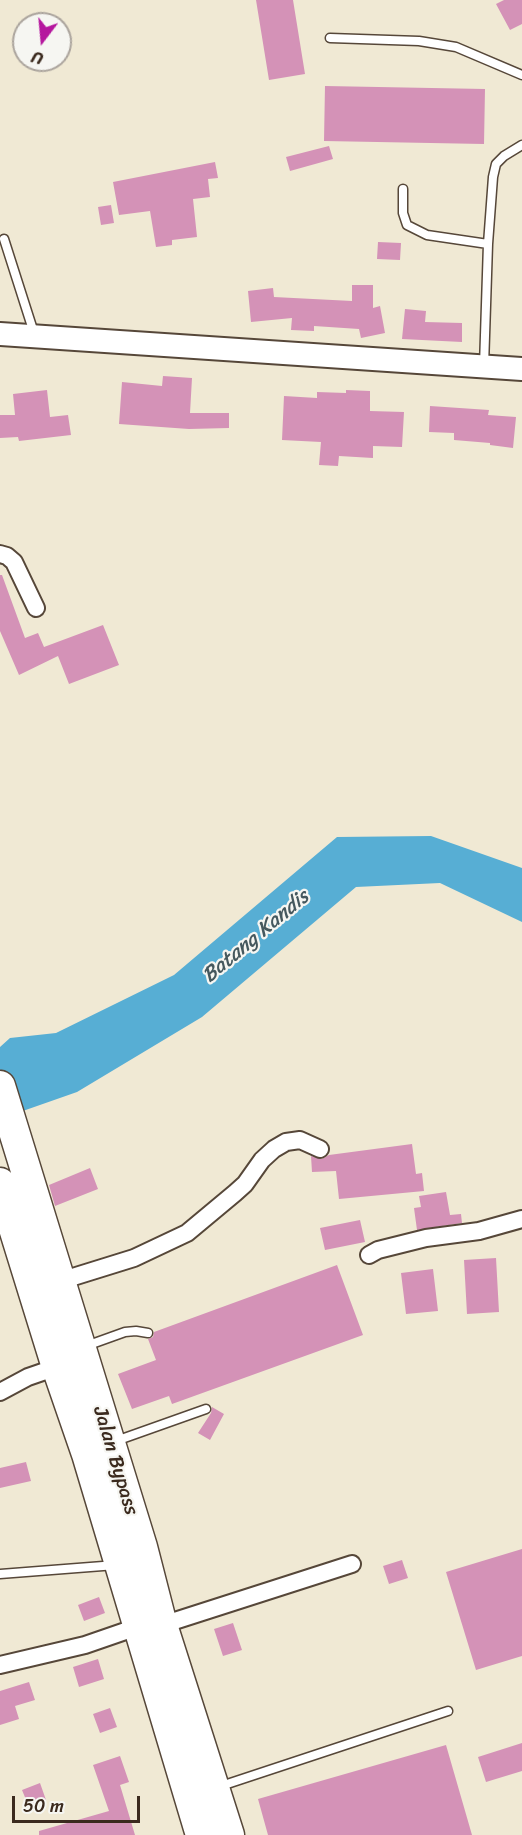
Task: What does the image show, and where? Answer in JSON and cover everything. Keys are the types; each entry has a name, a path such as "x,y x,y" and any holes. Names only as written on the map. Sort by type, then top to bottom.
{"highway":[{"name":"Jalan Bypass","path":"0,1086 142,1547 151,1625 201,1835"},
{"name":"Jalan Bypass","path":"0,1183 120,1565 151,1625 214,1788 229,1835"}],"street":[{"path":"0,334 522,369"},
{"path":"0,554 8,556 14,562 36,608"},
{"path":"60,1281 134,1258 187,1233 236,1193 262,1160 286,1142 300,1140 320,1149"},
{"path":"369,1255 378,1250 426,1238 479,1232 522,1219"},
{"path":"0,1392 28,1377 57,1367"},
{"path":"0,1665 85,1645 352,1564"}],"lane":[{"path":"330,38 419,41 456,47 522,75"},
{"path":"484,367 492,186 496,164 522,145"},
{"path":"403,189 403,213 407,225 427,235 488,244"},
{"path":"4,239 35,336"},
{"path":"80,1348 125,1332 148,1333"},
{"path":"110,1443 206,1409"},
{"path":"0,1574 120,1565"},
{"path":"214,1788 448,1711"}],"water":[{"name":"Batang Kandis","path":"431,836 522,868 522,922 440,883 356,887 202,1017 77,1092 0,1119 0,1047 10,1038 56,1033 174,975 337,837"}],"building":[{"path":"256,0 293,0 305,74 269,80"},
{"path":"504,0 522,0 522,24 510,30 496,4"},
{"path":"325,86 485,89 484,144 324,141"},
{"path":"329,146 333,159 290,171 286,157"},
{"path":"215,162 218,178 208,179 210,197 193,199 197,237 172,240 172,245 156,247 150,211 119,215 113,182"},
{"path":"111,205 114,223 101,225 98,207"},
{"path":"378,242 401,243 400,260 377,259"},
{"path":"352,285 373,285 373,308 380,306 385,333 361,338 359,329 314,326 314,331 291,330 292,318 251,322 248,291 273,288 274,297 352,301"},
{"path":"405,309 426,311 425,322 462,323 462,342 402,339"},
{"path":"163,376 192,378 190,413 229,413 229,428 189,429 119,424 122,382 162,386"},
{"path":"47,390 50,417 68,415 71,435 19,441 18,437 0,438 0,415 15,415 13,394"},
{"path":"346,390 370,391 370,411 404,412 402,447 373,446 373,458 339,456 338,466 319,465 321,442 282,440 284,396 317,398 317,392 346,393"},
{"path":"430,406 489,410 488,415 516,417 513,448 490,445 490,443 454,440 454,433 429,432"},
{"path":"0,575 2,575 25,638 38,633 44,647 103,625 119,665 69,684 58,656 19,675 0,631"},
{"path":"412,1144 416,1174 422,1173 424,1191 339,1199 336,1171 312,1172 311,1156 322,1159 329,1155"},
{"path":"90,1168 98,1189 55,1206 49,1185"},
{"path":"446,1192 450,1215 461,1214 462,1223 417,1230 414,1208 421,1207 419,1196"},
{"path":"360,1220 365,1242 325,1250 320,1228"},
{"path":"496,1258 499,1312 467,1314 464,1260"},
{"path":"337,1265 363,1335 172,1404 169,1396 132,1409 118,1374 156,1360 148,1339 153,1337 154,1332"},
{"path":"433,1269 438,1311 406,1314 401,1273"},
{"path":"212,1407 224,1414 210,1440 198,1433 211,1413"},
{"path":"26,1462 31,1481 0,1488 0,1468"},
{"path":"522,1549 522,1656 476,1670 446,1572"},
{"path":"402,1560 408,1578 389,1584 383,1566"},
{"path":"99,1597 105,1613 84,1621 78,1605"},
{"path":"233,1623 242,1650 223,1656 214,1629"},
{"path":"98,1659 104,1679 79,1687 73,1667"},
{"path":"29,1682 35,1700 15,1706 19,1719 0,1725 0,1691"},
{"path":"110,1708 117,1727 100,1733 93,1714"},
{"path":"522,1743 522,1771 486,1782 478,1757"},
{"path":"446,1745 472,1835 268,1835 258,1799"},
{"path":"120,1756 129,1782 120,1785 135,1835 39,1835 39,1831 109,1811 93,1765"},
{"path":"40,1783 46,1800 29,1807 22,1790"}]}
